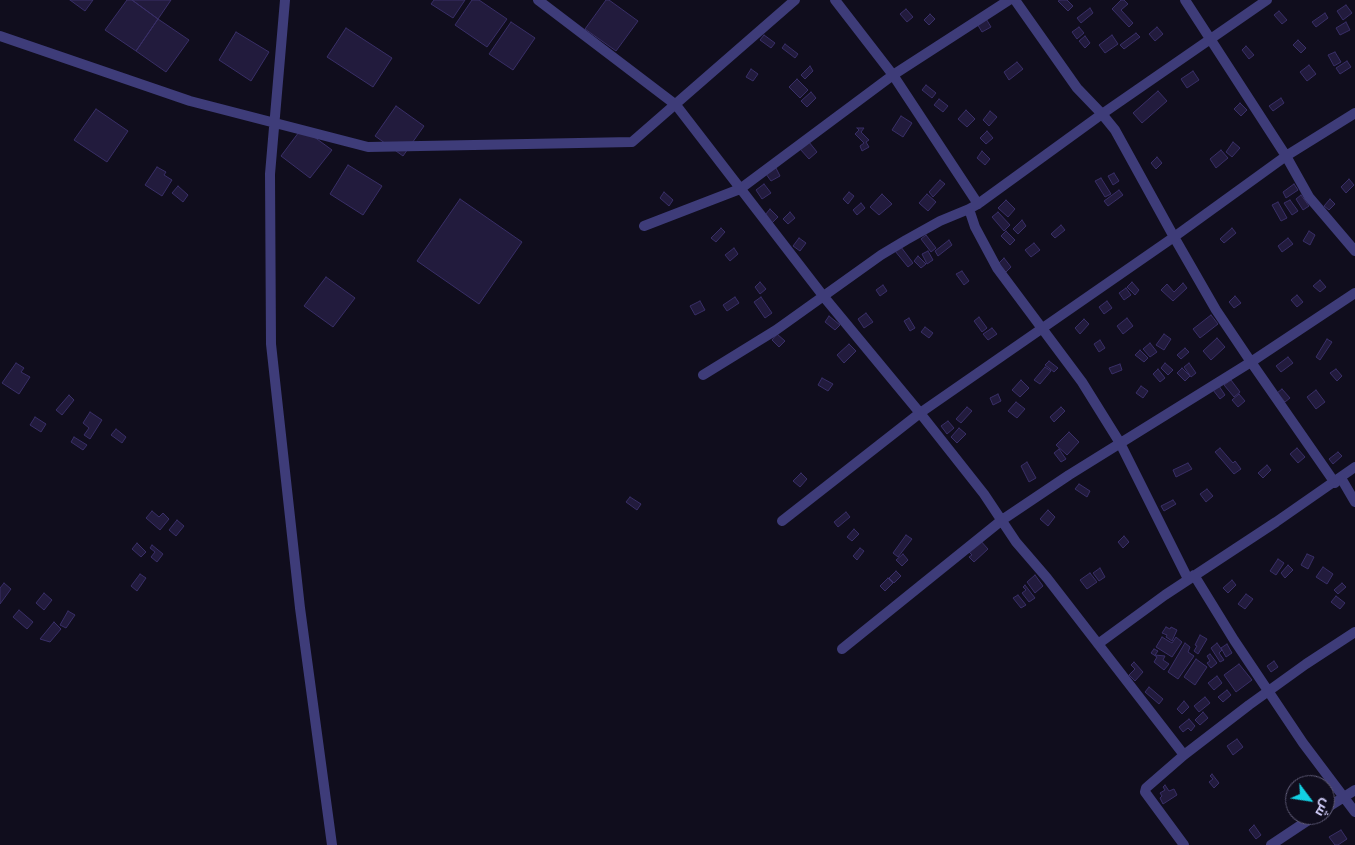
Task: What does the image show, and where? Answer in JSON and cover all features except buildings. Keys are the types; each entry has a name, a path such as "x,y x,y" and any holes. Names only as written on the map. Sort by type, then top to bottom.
{"street":[{"path":"285,0 276,122 270,174 271,344 300,608 332,845"},
{"path":"538,0 676,105 824,296 920,413 1002,520 1016,542 1184,755"},
{"path":"0,36 190,101 368,146 632,142 796,0"},
{"path":"835,0 893,75 974,207 975,227 984,246 1010,287 1082,382 1120,443 1191,577 1303,742 1355,812"},
{"path":"644,226 740,189 893,75 1009,0"},
{"path":"1015,0 1077,88 1102,114 1114,130 1216,310 1251,362 1355,502"},
{"path":"1186,0 1286,156 1309,197 1355,251"},
{"path":"703,375 776,330 881,255 940,221 974,207 1102,114 1267,0"},
{"path":"782,521 920,413 1174,237 1286,156 1355,113"},
{"path":"842,649 1002,520 1069,475 1251,362 1355,293"},
{"path":"1098,644 1191,577 1355,467"},
{"path":"1184,845 1145,792 1149,784 1268,691 1355,632"},
{"path":"1335,802 1355,790"},
{"path":"1270,845 1301,825"}]}
